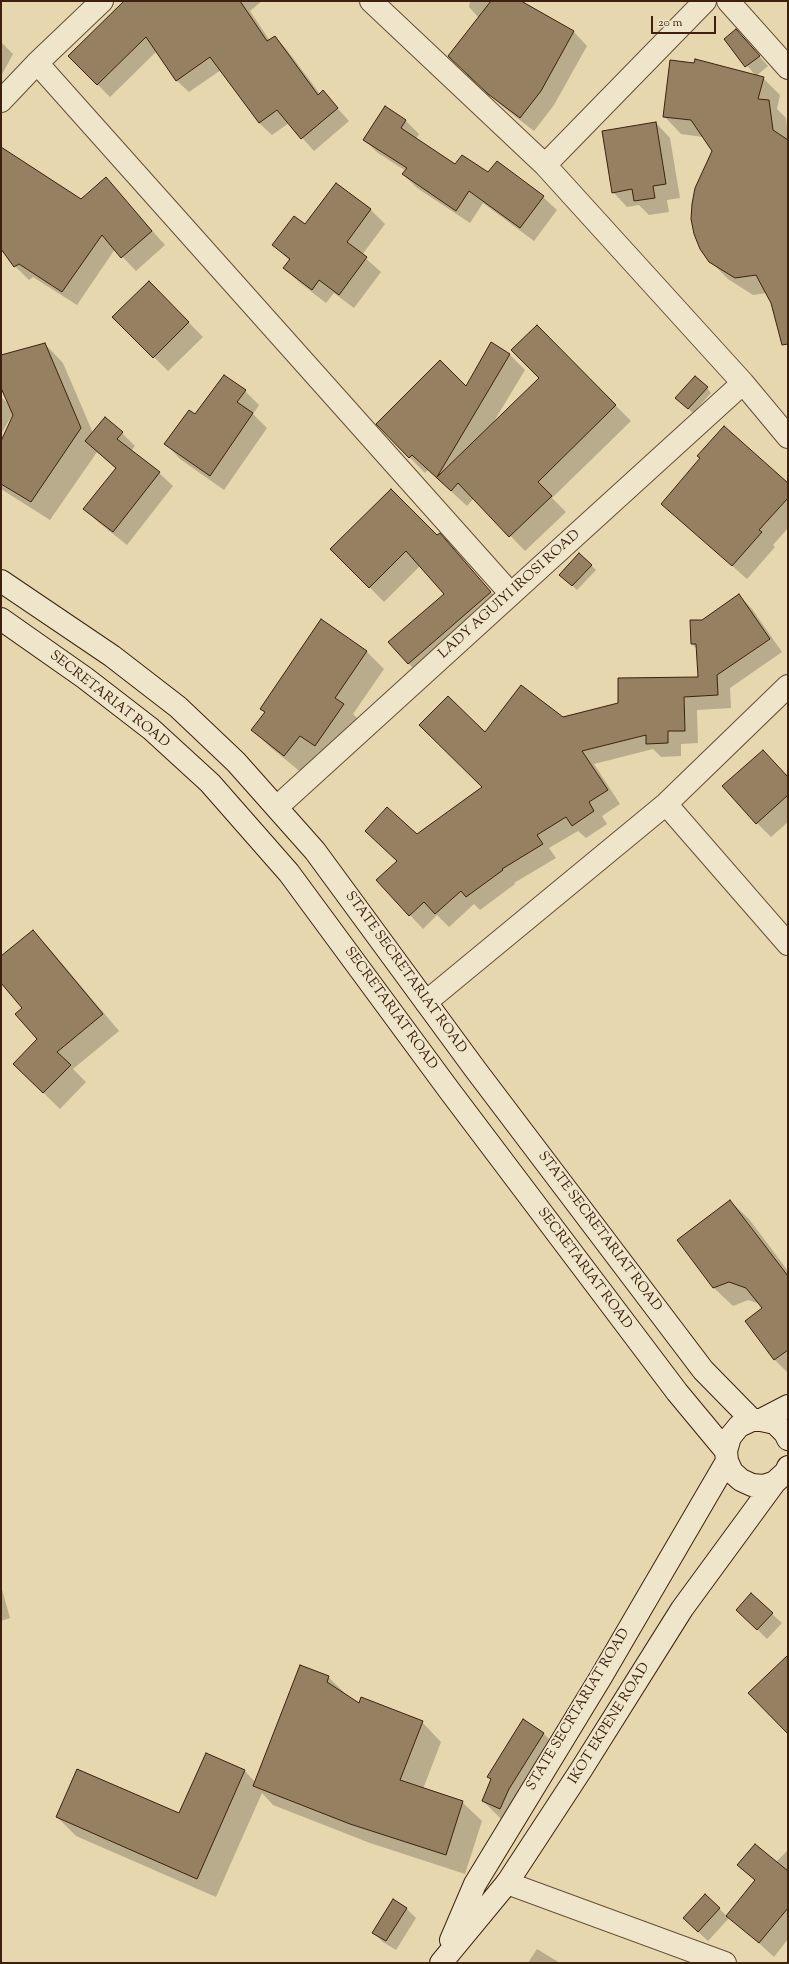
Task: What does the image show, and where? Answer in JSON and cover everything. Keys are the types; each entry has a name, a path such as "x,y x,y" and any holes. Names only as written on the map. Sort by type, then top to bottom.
{"street":[{"path":"1,101 37,63 102,1"},
{"path":"371,1 545,165 743,383 788,437"},
{"path":"545,165 705,1"},
{"path":"728,1 788,68"},
{"path":"37,63 511,594"},
{"name":"LADY AGUIYI IROSI ROAD","path":"277,807 743,383"},
{"name":"STATE SECRETARIAT ROAD","path":"1,581 112,656 178,707 236,762 277,807 315,852 703,1370 757,1420"},
{"name":"SECRETARIAT ROAD","path":"1,619 85,678 151,728 210,783 289,873 449,1090 726,1456 732,1472 741,1480 752,1485 764,1486 781,1474"},
{"path":"426,1002 666,804 788,686"},
{"path":"666,804 788,944"},
{"name":"STATE SECRTARIAT ROAD","path":"441,1963 475,1884 601,1677 726,1456 730,1437 739,1426 757,1420 788,1406"},
{"path":"757,1420 775,1423 785,1433 788,1439"},
{"name":"IKOT EKPENE ROAD","path":"441,1963 507,1883 581,1770 682,1609 781,1474"},
{"path":"507,1883 725,1963"}],"building":[{"path":"124,1 240,1 267,41 275,36 318,95 323,90 338,108 301,139 277,110 259,123 210,57 176,81 146,37 97,85 68,56"},
{"path":"491,1 521,1 574,31 541,91 520,118 488,94 448,56"},
{"path":"736,29 760,56 745,67 724,39"},
{"path":"695,59 764,77 758,99 769,100 773,130 788,140 788,344 782,345 771,303 756,275 735,278 709,262 700,249 694,234 691,219 695,188 712,151 691,120 663,117 670,60 694,63"},
{"path":"385,106 406,120 401,128 455,164 462,155 488,172 497,161 544,196 520,228 469,191 456,211 402,174 407,168 363,140"},
{"path":"656,122 666,184 653,186 655,198 634,201 632,189 612,193 602,131"},
{"path":"1,147 81,199 106,177 152,231 121,258 102,235 62,292 19,264 14,267 1,249"},
{"path":"336,183 371,209 347,242 367,257 339,295 319,280 312,290 283,268 290,259 272,245 294,216 305,224"},
{"path":"149,281 189,322 153,358 112,317"},
{"path":"537,325 616,405 538,482 552,496 509,537 458,483 451,491 412,455 409,458 376,424 440,360 466,386 491,342 510,354 437,477 539,378 511,350"},
{"path":"45,343 81,428 31,502 1,484 1,441 13,415 1,388 1,355"},
{"path":"224,375 246,390 237,402 253,413 210,476 164,444 189,410 195,414"},
{"path":"695,376 708,387 688,409 675,398"},
{"path":"105,417 123,432 117,439 160,472 113,532 83,509 116,468 85,441"},
{"path":"724,426 788,483 788,498 759,530 762,532 732,566 661,504 700,458 697,456"},
{"path":"391,489 437,535 440,533 491,592 408,664 388,642 444,594 406,551 369,588 330,549"},
{"path":"579,553 592,565 572,586 559,575"},
{"path":"739,594 770,639 717,675 718,695 684,697 685,731 668,731 668,743 646,744 646,735 582,751 608,790 589,802 594,811 572,826 566,817 537,835 543,844 502,869 503,870 466,897 461,891 435,914 424,902 409,916 376,880 397,861 365,831 387,807 417,834 482,787 419,725 448,696 485,732 521,685 563,717 618,703 618,678 698,677 696,644 691,644 690,620 702,620"},
{"path":"321,619 367,651 335,698 344,704 315,746 300,736 284,756 251,730 265,712 260,709"},
{"path":"763,750 788,777 788,795 756,824 722,786"},
{"path":"33,930 103,1014 57,1052 71,1065 43,1093 13,1064 37,1039 15,1014 22,1008 1,983 1,956"},
{"path":"730,1200 788,1276 788,1350 774,1360 745,1321 762,1308 746,1288 729,1282 713,1288 677,1240"},
{"path":"751,1593 773,1613 757,1630 736,1610"},
{"path":"788,1655 788,1734 748,1693"},
{"path":"300,1665 329,1676 327,1682 359,1703 361,1697 423,1721 400,1780 463,1801 446,1855 350,1824 253,1786"},
{"path":"523,1719 544,1733 509,1789 500,1809 482,1801 491,1779 487,1777"},
{"path":"206,1753 245,1770 197,1879 56,1817 77,1769 179,1813"},
{"path":"755,1844 788,1871 788,1908 759,1943 726,1916 755,1880 737,1865"},
{"path":"705,1894 720,1908 698,1932 683,1918"},
{"path":"393,1899 407,1908 386,1941 372,1933"}]}
